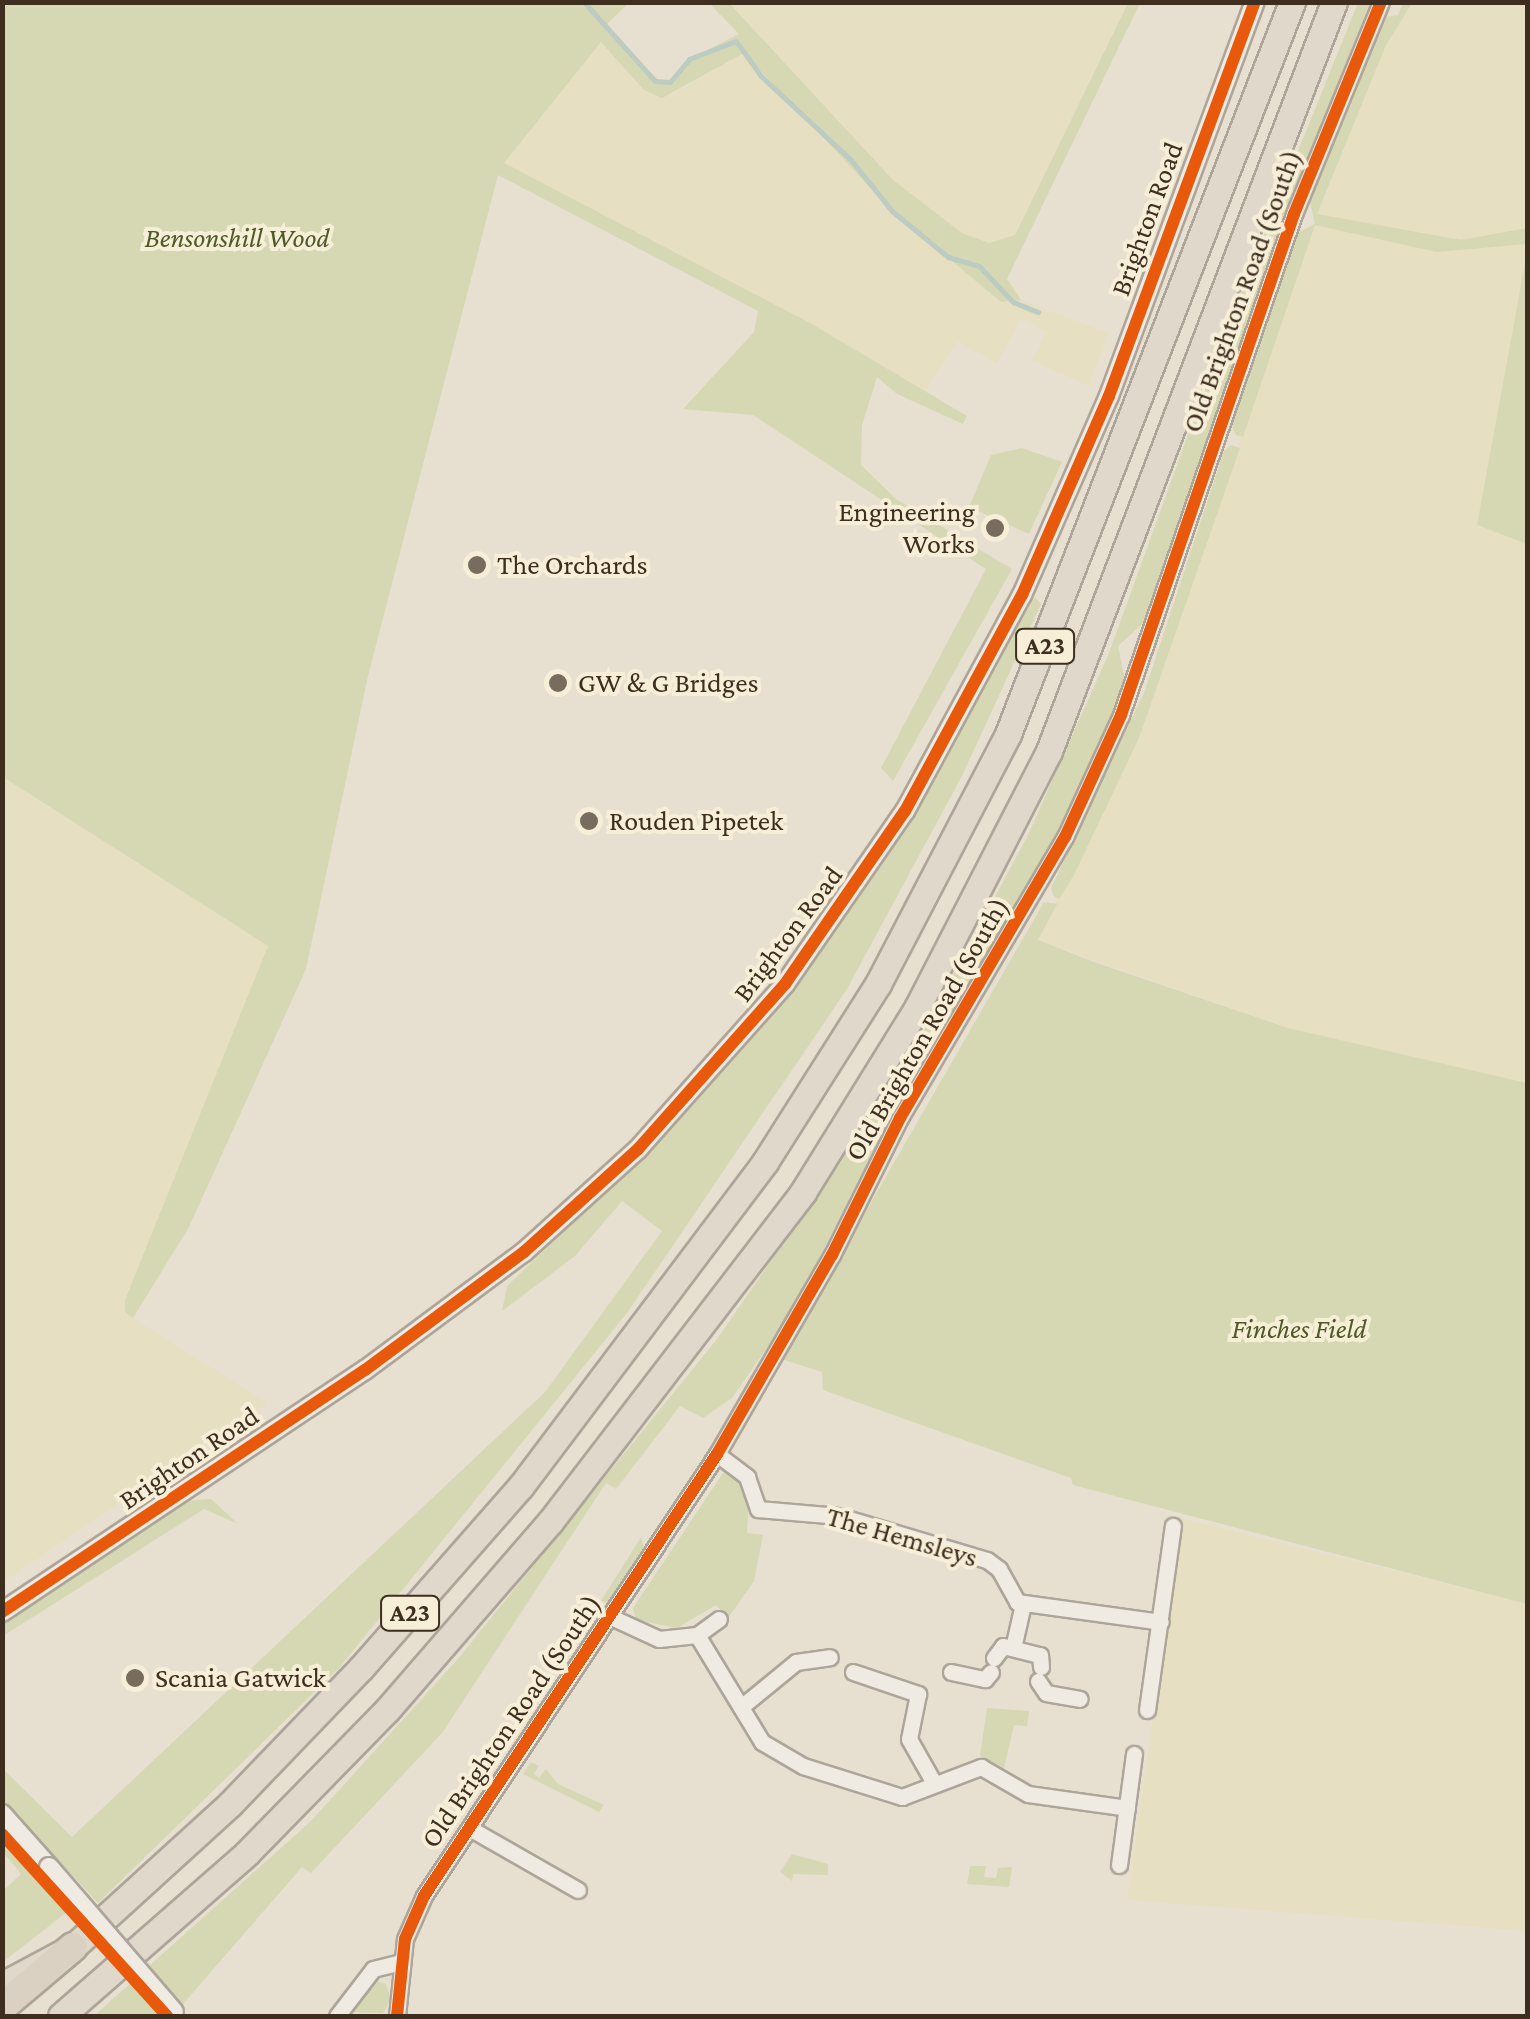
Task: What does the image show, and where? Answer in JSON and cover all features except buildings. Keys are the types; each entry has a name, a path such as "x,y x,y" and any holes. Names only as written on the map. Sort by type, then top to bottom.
{"highway":[{"name":"A23","path":"2,1985 73,1946 241,1794 520,1486 765,1162 878,984 968,820 1045,647 1292,2"},
{"name":"A23","path":"61,2016 247,1853 387,1710 562,1506 803,1192 917,1008 1048,751 1334,2"},
{"path":"2,2007 73,1946"}],"street":[{"name":"Brighton Road","path":"2,1612 365,1370 524,1252 638,1149 799,966 905,810 1022,596 1110,396 1255,2"},
{"name":"Old Brighton Road (South)","path":"397,2016 402,1962 417,1908 717,1454 1089,786 1163,602 1294,214 1381,2"},
{"path":"717,1454 750,1482 758,1509 758,1528"},
{"name":"The Hemsleys","path":"758,1509 839,1516 987,1560 1023,1604"},
{"path":"1147,1710 1173,1526"},
{"path":"951,1672 985,1678 1005,1655 1023,1604 1160,1622"},
{"path":"611,1617 659,1640 697,1636 718,1618"},
{"path":"697,1636 767,1747 803,1766 898,1796 981,1767 1028,1794 1127,1808"},
{"path":"1005,1655 1042,1657 1040,1674 1046,1693 1080,1700"},
{"path":"742,1707 796,1662 830,1657"},
{"path":"853,1672 918,1694 911,1743 934,1784"},
{"path":"1119,1866 1134,1754"},
{"path":"2,1814 176,2014"},
{"path":"471,1829 558,1884 578,1890"},
{"path":"550,1901 558,1884"},
{"path":"338,2016 372,1969 402,1962"}],"shaded area":[{"path":"729,3 1128,3 1015,235 989,243 962,233 893,180"},
{"path":"1412,3 1527,3 1527,252 1477,524 1527,544 1527,1083 1288,1028 1037,940 1139,738 1317,214 1386,45"},
{"path":"601,41 644,90 670,96 744,53 892,211 1001,301 1021,300 1109,333 1089,386 1032,361 1046,332 1021,319 997,364 957,341 925,391 503,163"},
{"path":"2,777 268,946 125,1313 268,1403 3,1582"},
{"path":"1181,1518 1527,1604 1527,1931 1127,1900"}],"green space":[{"name":"Bensonshill Wood","path":"2,3 629,3 606,25 660,82 670,81 689,59 739,34 709,3 729,3 893,180 962,233 989,243 1015,235 1128,3 1140,3 1007,279 1021,300 1001,302 892,211 744,53 662,98 644,90 601,42 504,163 810,323 967,416 963,424 897,394 877,377 862,425 861,465 896,499 1012,569 893,781 881,768 986,569 753,415 683,409 754,332 758,311 498,175 368,676 306,969 189,1227 133,1318 125,1312 125,1300 268,946 3,777"},
{"path":"1358,3 1370,3 1290,202 1150,617 1118,646 1125,680 1096,754 1060,832 903,1098 787,1319 732,1398 703,1418 680,1406 616,1489 606,1483 442,1733 311,1873 302,1867 183,2004 149,1966 311,1821 457,1660 717,1339 899,1076 1028,835 1109,653 1231,316"},
{"path":"1403,3 1412,3 1386,45 1317,214 1461,240 1527,228 1527,244 1437,252 1315,225 1243,437 1236,435 1231,425 1297,233 1315,224 1310,202 1334,138 1386,17 1398,15"},
{"path":"1527,252 1528,544 1477,525"},
{"path":"1231,445 1240,448 1139,738 1059,899 1051,888 1144,693 1224,451"},
{"path":"1022,448 1062,462 1029,534 969,507 991,455"},
{"path":"1035,597 1041,604 962,776 847,989 627,1313 339,1668 98,1903 3,1800 2,1768 72,1837 545,1392 662,1231 622,1201 575,1256 502,1311 507,1286 666,1134 826,941 891,844"},
{"name":"Finches Field","path":"1044,902 1057,904 1038,940 1094,962 1288,1028 1527,1083 1527,1604 1073,1485 1071,1478 823,1390 822,1372 781,1359"},
{"path":"723,1473 739,1476 749,1502 747,1533 763,1535 754,1581 728,1618 716,1605 677,1628 636,1620 633,1608"},
{"path":"211,1499 238,1524 204,1509 3,1636 3,1623 14,1614 160,1513 185,1501"},
{"path":"641,1537 644,1548 610,1603 601,1601"},
{"path":"987,1708 1029,1711 1027,1726 1014,1725 1004,1768 980,1756"},
{"path":"531,1762 539,1766 534,1774 539,1778 546,1769 558,1784 604,1805 599,1812 523,1774"},
{"path":"3,1840 67,1912 3,1962 3,1891 21,1874 3,1852"},
{"path":"792,1854 828,1864 828,1875 793,1874 792,1881 780,1872"},
{"path":"970,1866 986,1866 984,1877 996,1878 998,1868 1012,1867 1009,1887 967,1884"},
{"path":"377,1981 386,1984 391,1999 383,2013 350,2012"},
{"path":"131,1983 162,2016 94,2016 115,1997"}],"waterway":[{"path":"584,2 655,81 670,82 689,59 736,41 761,76 851,160 892,211 948,257 979,266 1013,302 1038,312"}],"cycle path":[{"path":"2,1612 365,1370 524,1252 638,1149 785,984 905,811 1022,595 1109,396 1255,2"},
{"path":"397,2016 405,1939 424,1896 717,1454 832,1255 900,1118 1065,837 1121,715 1294,214 1381,2"},
{"path":"2,1834 167,2016"}],"place":[{"name":"Engineering Works","path":"995,528"},
{"name":"The Orchards","path":"477,565"},
{"name":"GW & G Bridges","path":"558,683"},
{"name":"Rouden Pipetek","path":"589,821"},
{"name":"Scania Gatwick","path":"135,1678"}]}
